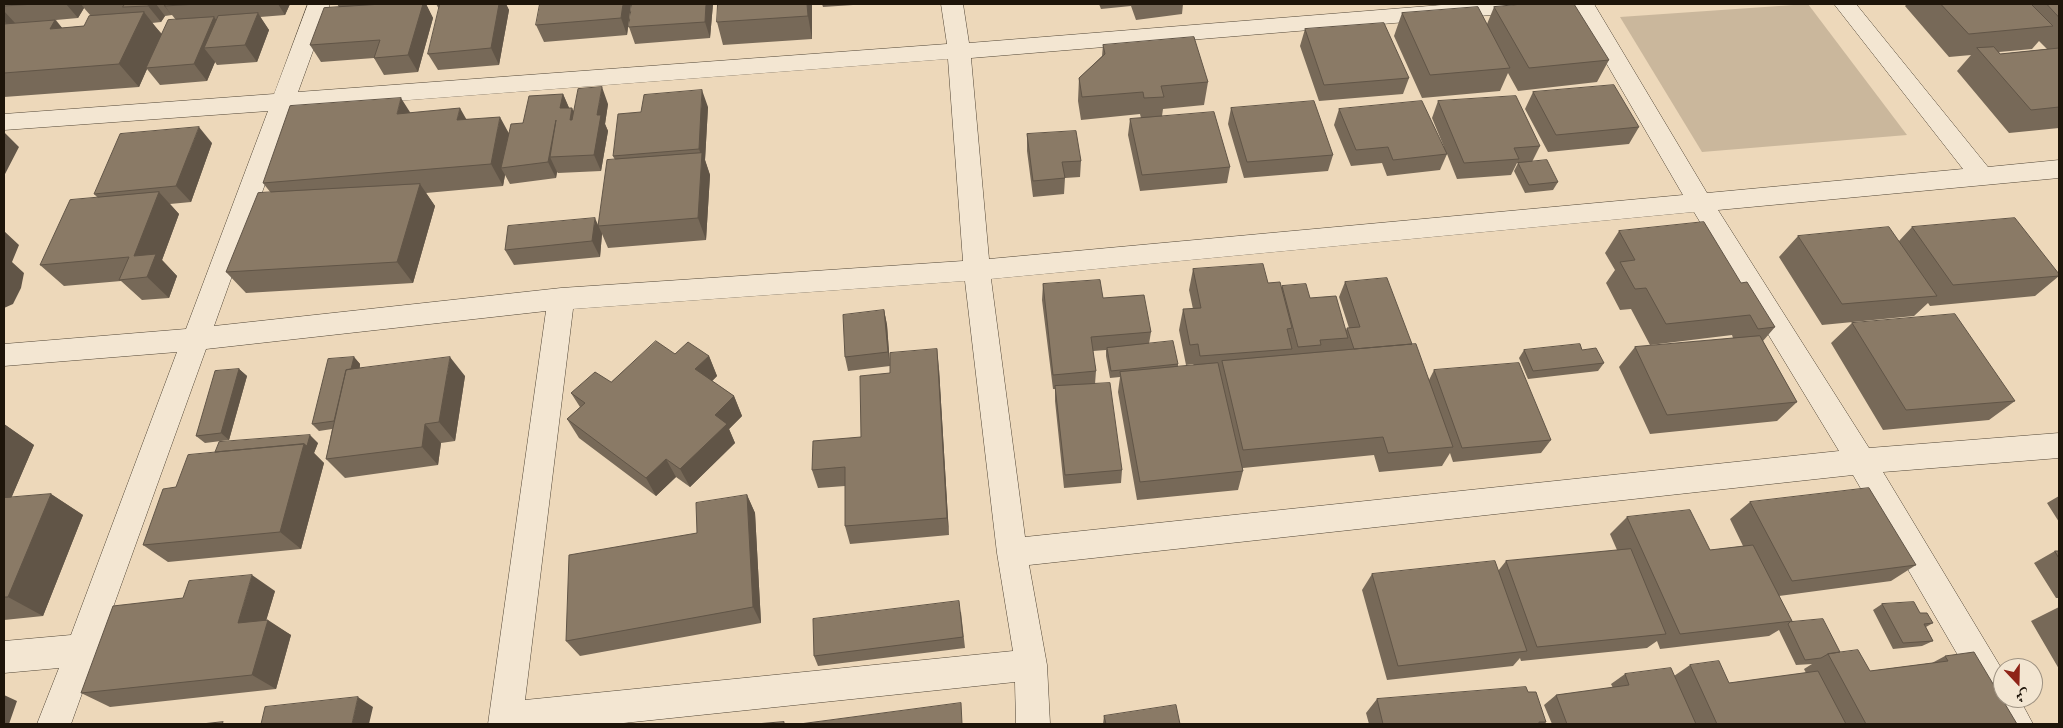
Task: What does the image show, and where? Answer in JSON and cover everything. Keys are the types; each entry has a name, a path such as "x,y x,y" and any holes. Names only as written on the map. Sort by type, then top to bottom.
{"street":[{"path":"54,724 319,4"},
{"path":"952,4 959,52 977,270 1012,554 1031,665 1033,724"},
{"path":"4,122 959,52 1539,4"},
{"path":"1583,4 1700,202 1861,461 2016,724"},
{"path":"1845,4 1982,176"},
{"path":"4,355 195,339 561,299 977,270 2059,169"},
{"path":"561,299 505,722 1031,665"},
{"path":"1012,554 1861,461 2059,445"},
{"path":"4,657 81,650"}],"shaded area":[{"path":"1808,4 1907,135 1702,152 1620,17"}],"building":[{"path":"4,4 35,4 4,6"},
{"path":"125,4 149,4 148,6 123,7"},
{"path":"166,4 197,4 165,6"},
{"path":"383,4 423,4 408,55 374,58 380,40 310,45 324,8"},
{"path":"440,4 499,4 491,48 428,54"},
{"path":"540,4 623,4 621,18 536,25"},
{"path":"632,4 706,4 705,22 629,27"},
{"path":"718,4 807,4 808,16 717,22"},
{"path":"1523,4 1574,4 1609,60 1529,68 1494,7"},
{"path":"1941,4 2031,4 2053,26 1969,34"},
{"path":"2047,4 2059,4 2059,17"},
{"path":"1478,7 1510,68 1430,75 1402,13"},
{"path":"144,12 119,64 4,73 4,24 55,20 50,29 84,26 89,16"},
{"path":"258,13 245,45 204,48 218,16"},
{"path":"214,17 194,64 146,68 168,20"},
{"path":"1384,23 1409,78 1324,85 1305,29"},
{"path":"1194,37 1208,82 1161,86 1164,97 1144,98 1143,92 1082,97 1079,78 1105,54 1103,45"},
{"path":"1994,47 2000,54 2059,48 2059,107 2031,110 1977,48"},
{"path":"1614,85 1639,127 1556,135 1533,92"},
{"path":"602,87 597,115 601,115 594,155 550,157 556,120 548,162 501,168 511,124 523,123 529,96 563,94 560,108 572,108 570,120 572,120 578,89"},
{"path":"702,90 699,149 613,156 618,114 641,112 644,95"},
{"path":"1516,96 1540,146 1514,148 1519,159 1464,163 1438,101"},
{"path":"401,98 397,114 460,108 457,120 500,117 491,164 263,183 290,106"},
{"path":"1314,101 1333,155 1247,162 1231,108"},
{"path":"1422,101 1447,154 1393,160 1388,147 1356,150 1339,109"},
{"path":"1214,112 1230,167 1142,175 1130,119"},
{"path":"199,127 176,186 94,194 120,134"},
{"path":"1076,131 1081,161 1062,162 1065,178 1033,181 1027,134"},
{"path":"702,153 698,218 598,226 607,160"},
{"path":"1547,160 1558,182 1529,185 1518,163"},
{"path":"420,184 397,262 226,272 258,193"},
{"path":"159,192 134,256 156,254 147,277 119,280 129,257 40,265 70,200"},
{"path":"595,218 592,241 505,250 508,226"},
{"path":"2015,218 2059,276 1953,285 1912,227"},
{"path":"1704,222 1741,283 1747,282 1775,327 1758,329 1750,315 1666,324 1646,288 1635,289 1620,262 1635,260 1619,231"},
{"path":"1889,227 1937,296 1842,304 1798,236"},
{"path":"1263,264 1268,283 1280,282 1292,328 1287,329 1292,349 1200,356 1198,344 1190,345 1183,309 1201,308 1193,269"},
{"path":"1387,278 1412,344 1354,349 1347,328 1360,327 1345,282"},
{"path":"1100,280 1103,298 1144,295 1151,332 1091,337 1096,371 1053,375 1043,284"},
{"path":"1306,284 1310,298 1336,296 1348,338 1320,340 1321,345 1298,347 1282,286"},
{"path":"884,310 888,352 845,357 843,315"},
{"path":"1955,314 2015,401 1906,410 1852,323"},
{"path":"1760,336 1797,402 1667,415 1635,347"},
{"path":"656,341 675,354 688,342 709,356 695,369 734,396 715,415 727,424 680,469 666,459 646,478 567,419 585,403 571,393 595,372 611,382"},
{"path":"1173,341 1178,364 1111,371 1107,348"},
{"path":"1416,344 1453,447 1388,453 1383,437 1243,450 1222,361"},
{"path":"1580,344 1582,350 1596,348 1604,363 1533,371 1524,350"},
{"path":"937,349 947,518 845,526 845,467 812,470 813,441 861,437 860,376 890,373 890,353"},
{"path":"354,357 351,369 346,370 334,421 312,424 328,359"},
{"path":"450,357 439,422 425,424 422,447 326,459 346,370"},
{"path":"1218,363 1243,471 1140,482 1120,372"},
{"path":"1519,363 1551,440 1462,448 1434,370"},
{"path":"239,369 221,433 196,436 215,371"},
{"path":"1110,383 1122,470 1065,475 1055,386"},
{"path":"310,435 307,446 304,444 215,452 219,442"},
{"path":"304,444 280,532 143,545 163,489 176,487 188,455"},
{"path":"1869,488 1916,565 1792,581 1750,502"},
{"path":"51,494 8,597 4,597 4,498"},
{"path":"747,495 753,607 566,641 569,555 697,533 696,503"},
{"path":"1690,510 1710,550 1753,545 1792,621 1680,634 1627,517"},
{"path":"1631,549 1666,634 1537,647 1506,561"},
{"path":"1495,561 1527,651 1398,666 1372,574"},
{"path":"252,575 238,623 268,620 252,675 81,693 113,606 183,598 189,581"},
{"path":"959,601 963,637 814,656 813,619"},
{"path":"1914,602 1920,613 1927,613 1933,623 1924,624 1933,641 1903,643 1882,604"},
{"path":"1823,619 1840,652 1828,654 1821,658 1805,660 1788,624 1790,622"},
{"path":"1858,650 1870,671 1948,661 1945,656 1974,652 1993,684 1993,708 2007,708 2017,724 1866,724 1828,654"},
{"path":"1719,661 1729,683 1818,671 1846,724 1717,724 1690,665"},
{"path":"1671,668 1696,724 1567,724 1556,695 1629,685 1625,674"},
{"path":"1526,687 1528,692 1536,692 1546,722 1539,722 1539,724 1383,724 1377,699"},
{"path":"358,697 352,724 261,724 265,707"},
{"path":"961,703 962,724 800,724"},
{"path":"1176,705 1180,724 1106,724 1104,716"},
{"path":"223,722 222,724 202,724"},
{"path":"784,722 784,724 756,724"}]}
